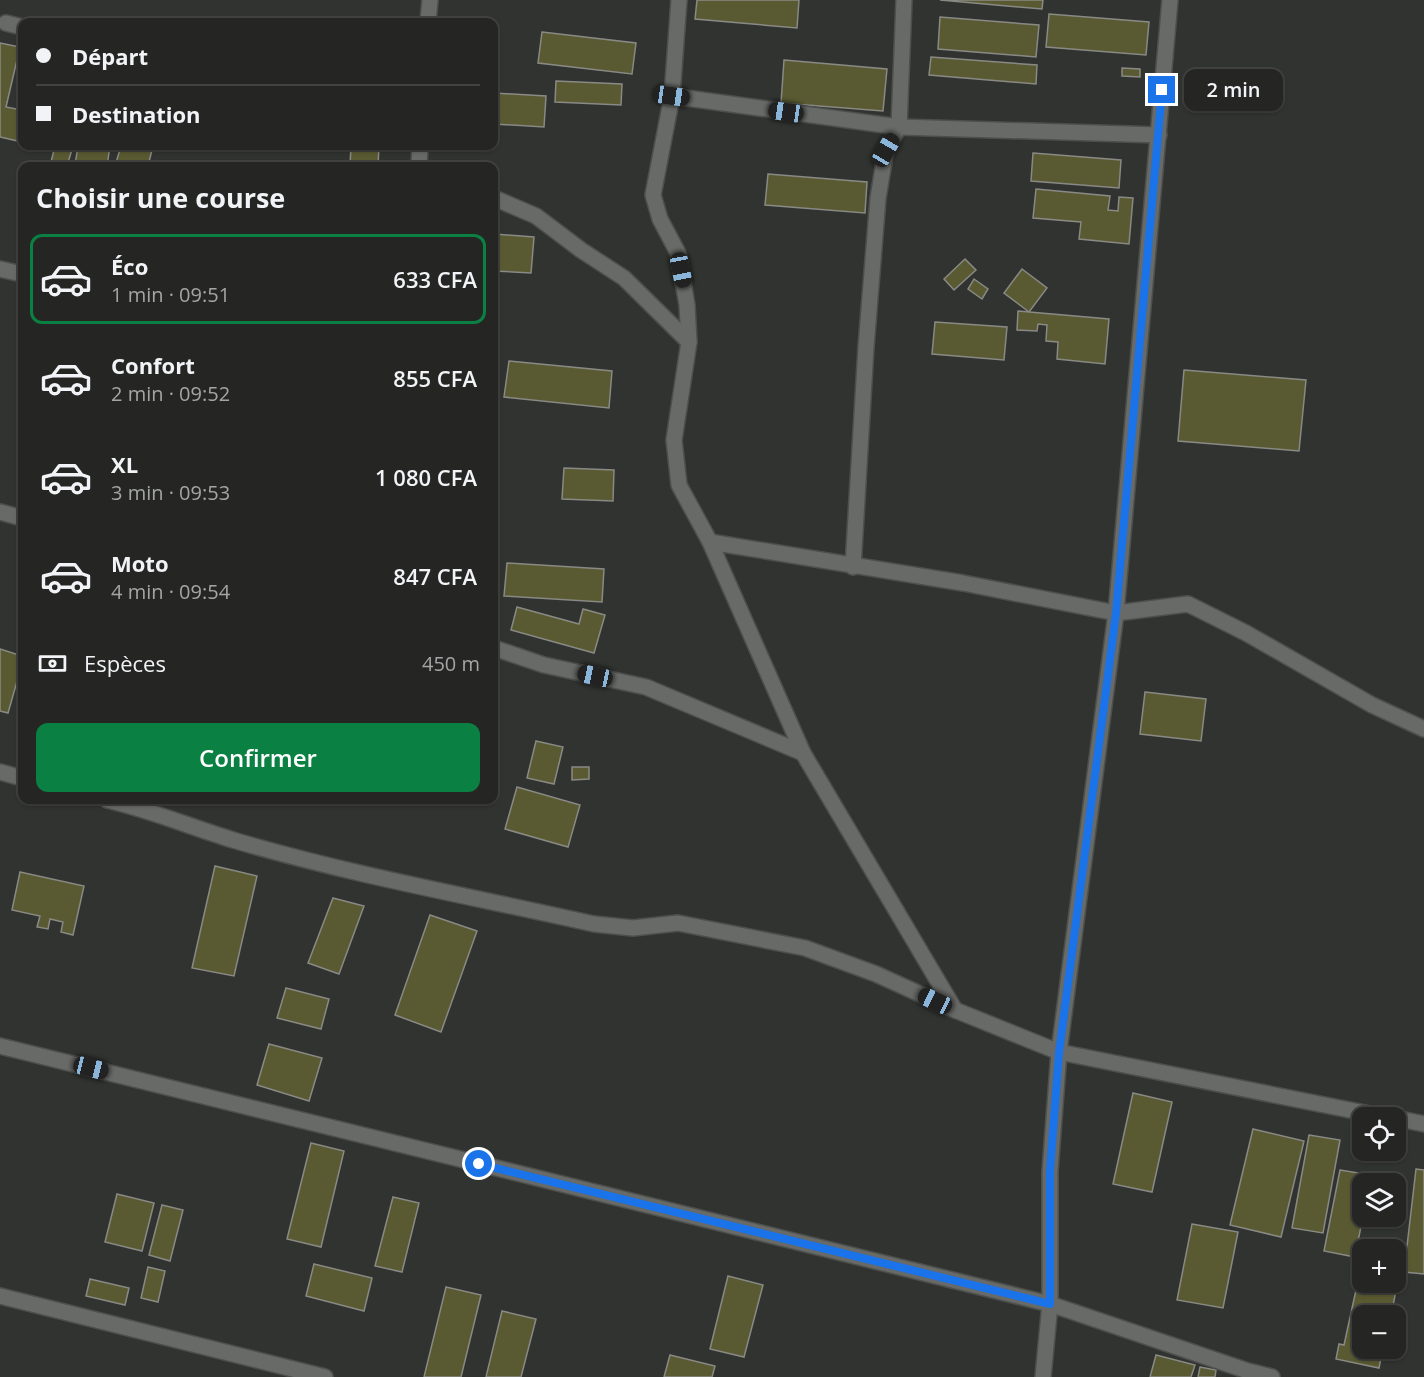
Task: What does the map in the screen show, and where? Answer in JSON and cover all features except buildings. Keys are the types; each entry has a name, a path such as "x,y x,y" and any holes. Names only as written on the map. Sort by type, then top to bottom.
{"street":[{"path":"428,18 430,0"},
{"path":"679,0 672,96 653,195 660,219 678,253 687,305 689,342 674,440 679,485 710,542 803,753 955,1010"},
{"path":"853,567 866,347 878,198 886,150 899,127 904,0"},
{"path":"1043,1377 1050,1304 1050,1171 1059,1053 1116,613 1170,0"},
{"path":"6,23 18,26"},
{"path":"672,96 899,127 1158,135"},
{"path":"498,200 536,216 581,250 624,278 689,342"},
{"path":"0,269 18,273"},
{"path":"0,512 18,517"},
{"path":"710,542 853,567 963,583 1116,613 1188,604 1246,633 1372,705 1424,729"},
{"path":"498,649 544,665 646,687 803,753"},
{"path":"0,772 18,777"},
{"path":"124,804 145,809 232,840 317,862 594,924 633,928 678,923 805,948 876,974 1059,1053 1352,1111"},
{"path":"0,1046 1050,1304 1272,1377"},
{"path":"1406,1120 1424,1124"},
{"path":"0,1296 325,1377"}],"route":[{"path":"479,1164 1050,1304 1050,1171 1059,1053 1116,613 1162,90"}]}
